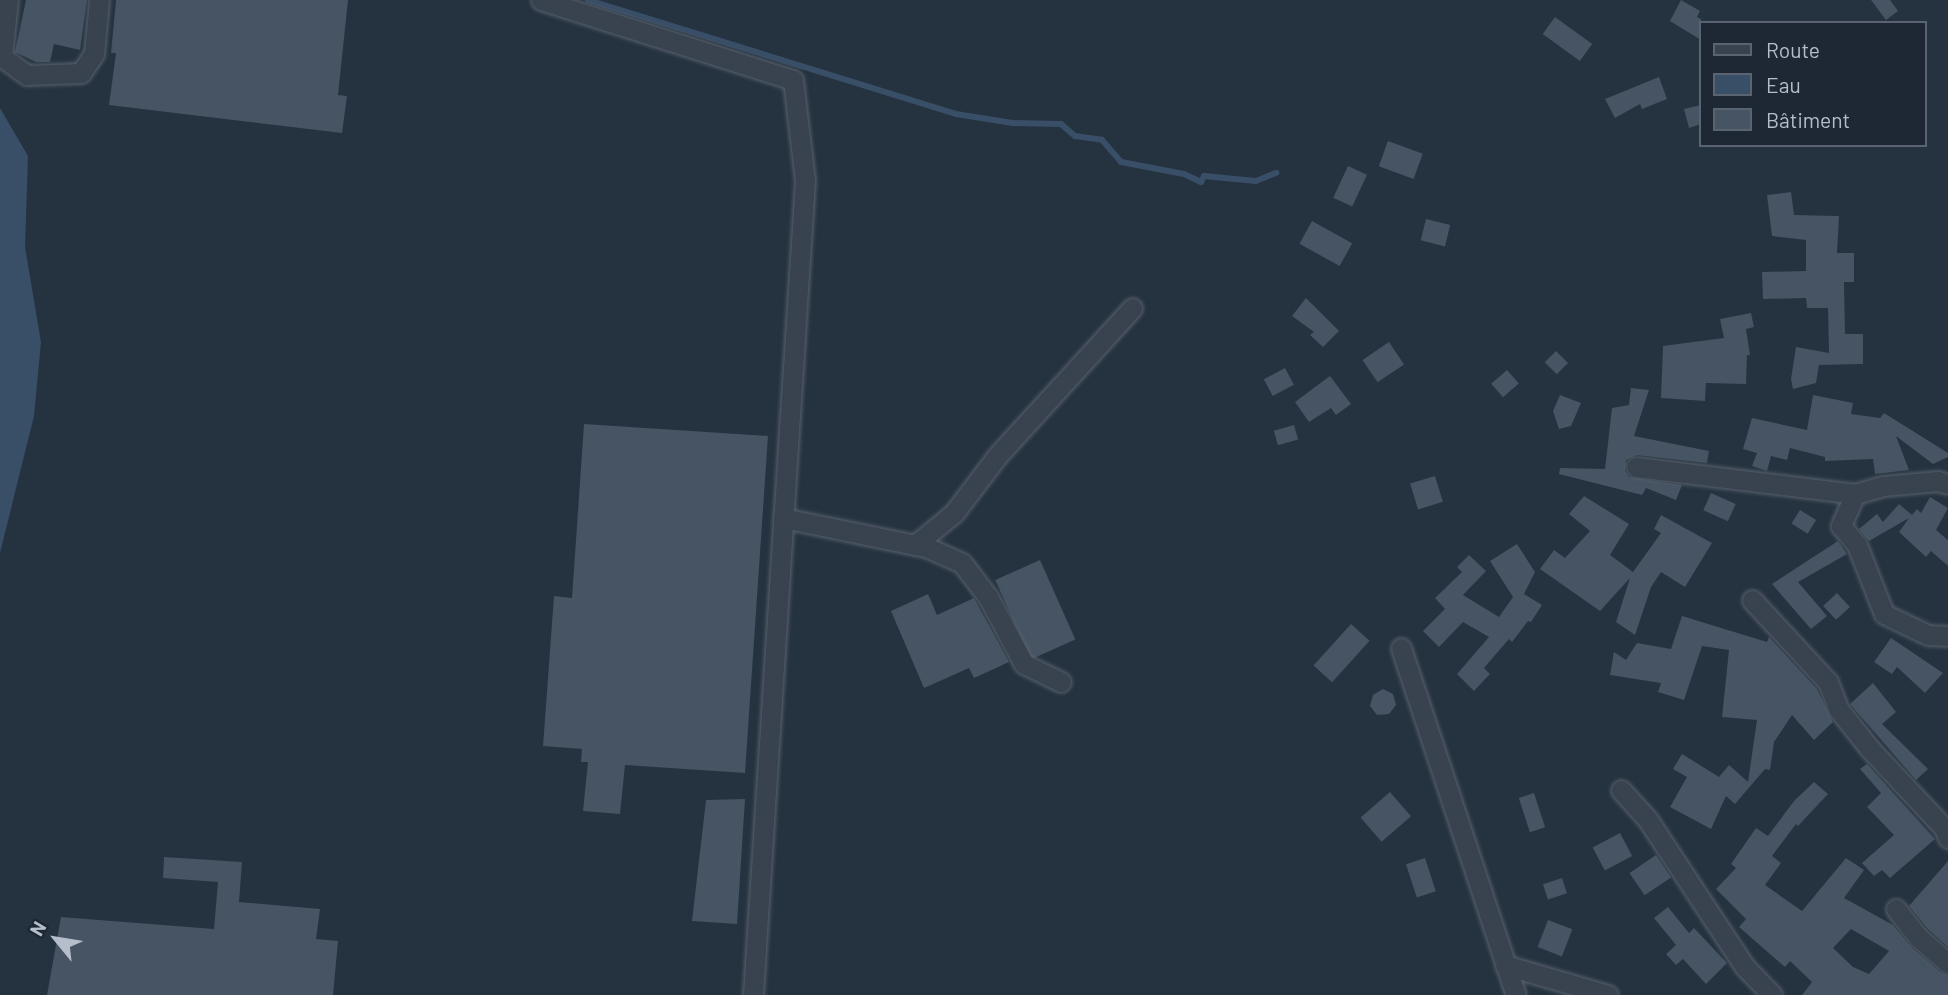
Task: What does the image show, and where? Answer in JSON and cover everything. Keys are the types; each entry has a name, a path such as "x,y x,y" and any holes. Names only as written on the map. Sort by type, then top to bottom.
{"street":[{"path":"8,0 2,57 27,75 81,73 94,54 99,0"},
{"path":"541,0 793,80 805,180 753,995"},
{"path":"915,545 954,513 998,455 1132,309"},
{"path":"1636,467 1854,494 1883,486 1938,481 1948,484"},
{"path":"1854,494 1841,526 1857,545 1884,614 1928,635 1948,636"},
{"path":"783,518 915,545 962,563 988,597 1024,664 1061,682"},
{"path":"1752,600 1828,682 1839,710 1870,749 1944,828 1948,838"},
{"path":"1401,648 1516,995"},
{"path":"1621,790 1648,820 1745,967 1772,995"},
{"path":"1896,909 1919,938 1948,963"},
{"path":"1506,965 1608,995"}],"water":[{"path":"0,108 28,156 25,247 41,342 34,416 0,553"}],"building":[{"path":"26,0 87,0 80,50 54,44 50,62 36,62 15,52"},
{"path":"116,0 348,0 338,95 347,96 342,133 109,105 116,53 111,53"},
{"path":"1681,0 1700,11 1697,17 1701,19 1700,39 1670,21"},
{"path":"1871,0 1890,0 1898,11 1886,20"},
{"path":"1555,17 1592,44 1580,61 1543,34"},
{"path":"1659,77 1667,99 1642,109 1640,104 1615,118 1605,99"},
{"path":"1700,105 1700,124 1689,128 1684,109"},
{"path":"1388,141 1423,154 1414,179 1379,166"},
{"path":"1348,166 1367,175 1352,207 1333,198"},
{"path":"1791,192 1794,215 1839,216 1837,253 1854,253 1854,282 1844,282 1845,334 1863,334 1863,364 1819,365 1816,383 1793,389 1791,379 1796,347 1829,353 1828,308 1807,308 1806,298 1763,299 1762,272 1806,271 1806,240 1772,236 1767,195"},
{"path":"1426,219 1450,225 1445,246 1421,240"},
{"path":"1312,221 1352,243 1340,266 1299,244"},
{"path":"1306,298 1339,331 1323,347 1310,335 1314,332 1292,316"},
{"path":"1751,313 1754,327 1746,329 1750,355 1747,355 1746,384 1706,383 1705,401 1661,398 1663,346 1724,338 1720,319"},
{"path":"1389,342 1404,364 1378,382 1362,360"},
{"path":"1556,351 1568,363 1557,374 1545,362"},
{"path":"1285,368 1294,385 1273,396 1264,379"},
{"path":"1507,370 1519,384 1503,397 1491,384"},
{"path":"1330,376 1351,404 1336,415 1331,408 1309,422 1295,402"},
{"path":"1631,388 1649,390 1634,436 1709,451 1707,463 1637,455 1626,460 1625,471 1629,477 1682,485 1676,500 1646,488 1642,495 1559,474 1560,468 1605,469 1612,408 1629,405"},
{"path":"1560,395 1581,403 1571,426 1559,429 1553,411"},
{"path":"1813,395 1853,403 1851,414 1880,418 1884,413 1948,453 1948,457 1933,464 1896,436 1909,470 1875,474 1873,459 1825,461 1825,457 1790,448 1787,460 1771,456 1767,471 1752,466 1757,453 1743,449 1752,418 1807,430"},
{"path":"584,424 768,436 745,773 625,765 620,814 583,811 588,762 581,762 582,749 543,746 554,596 572,598"},
{"path":"1294,425 1298,439 1278,445 1274,431"},
{"path":"1435,476 1443,502 1418,509 1410,484"},
{"path":"1711,493 1736,504 1728,521 1703,510"},
{"path":"1584,496 1629,524 1610,555 1633,572 1661,533 1654,529 1661,515 1712,543 1685,587 1661,572 1651,587 1635,635 1616,622 1630,578 1600,611 1540,569 1554,550 1565,558 1590,531 1569,514"},
{"path":"1930,497 1948,508 1936,530 1948,540 1948,566 1931,551 1926,557 1899,532 1909,518 1869,541 1859,529 1877,514 1883,522 1899,504 1912,515 1917,509 1921,513"},
{"path":"1800,510 1816,520 1808,534 1792,524"},
{"path":"1838,541 1847,554 1798,582 1827,616 1811,629 1772,584"},
{"path":"1517,544 1535,572 1524,594 1542,605 1531,622 1528,621 1512,642 1509,639 1484,668 1490,674 1474,691 1457,674 1489,637 1463,622 1439,647 1423,631 1445,609 1435,598 1462,572 1457,567 1469,555 1486,571 1463,595 1499,617 1513,597 1490,561"},
{"path":"1040,560 1075,639 1031,659 995,580"},
{"path":"1837,593 1850,607 1836,620 1823,606"},
{"path":"928,594 937,615 974,598 1009,662 974,678 969,668 924,688 891,611"},
{"path":"1682,616 1767,642 1769,637 1817,689 1833,722 1814,740 1792,715 1774,742 1770,770 1765,769 1735,804 1726,796 1711,829 1670,807 1687,777 1673,769 1682,754 1719,777 1729,765 1748,782 1757,720 1722,717 1729,650 1702,646 1684,700 1658,692 1661,683 1610,675 1614,652 1626,660 1637,643 1671,649"},
{"path":"1351,624 1370,641 1332,682 1314,666"},
{"path":"1891,638 1943,673 1925,693 1897,667 1892,674 1874,662"},
{"path":"1873,683 1896,712 1882,724 1928,769 1916,780 1850,704"},
{"path":"1383,689 1393,694 1396,705 1389,714 1377,715 1370,706 1373,695"},
{"path":"1867,764 1935,839 1890,878 1882,870 1874,876 1862,863 1894,835 1867,807 1881,793 1860,769"},
{"path":"1814,782 1828,794 1798,826 1796,824 1772,856 1781,863 1765,885 1802,911 1846,858 1864,870 1844,898 1893,925 1911,947 1940,972 1948,975 1948,995 1802,995 1812,982 1790,961 1785,967 1739,927 1746,919 1716,889 1736,868 1731,864 1756,828 1768,836 1794,801","holes":["1851,929 1889,951 1869,974 1853,967 1833,948"]},
{"path":"1390,792 1411,816 1382,842 1361,818"},
{"path":"1534,793 1545,827 1530,832 1519,798"},
{"path":"745,799 737,924 692,921 706,800"},
{"path":"1620,833 1632,856 1605,871 1593,848"},
{"path":"1656,855 1671,877 1645,895 1629,873"},
{"path":"164,857 242,862 239,902 320,909 316,939 338,941 333,995 47,995 61,917 214,929 218,882 163,878"},
{"path":"1425,858 1436,891 1417,897 1406,864"},
{"path":"1948,861 1948,947 1909,906"},
{"path":"1562,878 1567,893 1548,899 1543,884"},
{"path":"1668,907 1689,933 1694,928 1727,963 1706,984 1683,959 1676,965 1666,954 1676,945 1654,918"},
{"path":"1548,920 1572,929 1562,956 1538,947"}],"waterway":[{"path":"588,0 956,114 1012,123 1061,124 1075,136 1102,140 1121,162 1184,174 1201,182 1204,176 1256,181 1276,173"}]}
